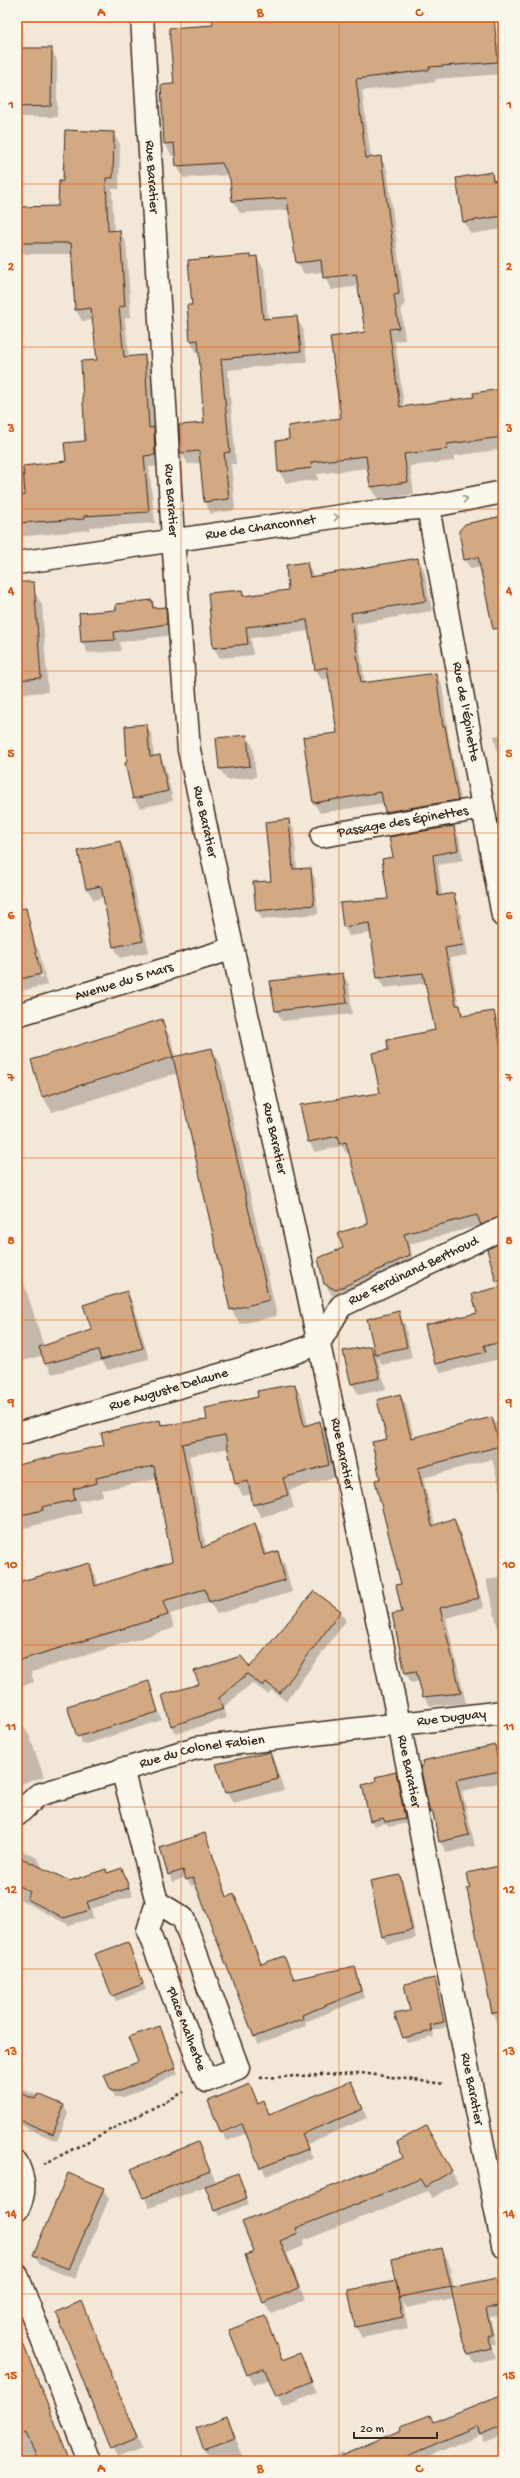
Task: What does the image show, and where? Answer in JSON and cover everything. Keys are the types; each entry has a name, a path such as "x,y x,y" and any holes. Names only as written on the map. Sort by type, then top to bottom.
{"street":[{"name":"Rue Baratier","path":"142,17 173,539 189,750 231,949 319,1343 399,1723 503,2246"},
{"name":"Rue de Chanconnet","path":"17,562 355,514 428,507 503,492"},
{"name":"Rue de l'Épinette","path":"428,507 503,916"},
{"name":"Passage des Épinettes","path":"322,836 483,808"},
{"name":"Avenue du 5 Mars","path":"17,1015 231,949"},
{"name":"Rue Ferdinand Berthoud","path":"319,1343 341,1306 503,1228"},
{"name":"Rue Auguste Delaune","path":"17,1434 277,1358 319,1343"},
{"name":"Rue Duguay","path":"399,1723 503,1712"},
{"name":"Rue du Colonel Fabien","path":"17,1815 38,1795 196,1748 399,1723"},
{"path":"122,1769 157,1902"},
{"name":"Place Malherbe","path":"157,1902 183,1918 238,2068 206,2081 148,1931 157,1902"},
{"path":"17,2210 22,2200 24,2188 20,2169"},
{"path":"17,2275 89,2461"}],"path":[{"path":"252,2078 360,2072 471,2088"},
{"path":"20,2169 206,2081"}],"building":[{"path":"212,17 494,17 498,62 429,67 429,70 356,79 366,158 381,156 399,294 394,295 399,328 389,329 400,407 474,397 473,393 503,389 503,437 447,444 448,449 404,454 408,482 370,487 366,456 311,462 312,468 278,472 276,441 289,439 288,426 341,418 330,337 365,332 356,274 323,278 321,260 296,263 287,198 232,201 230,179 222,163 176,166 174,143 164,144 161,85 174,84 169,28 213,25"},
{"path":"17,48 52,48 51,106 17,107"},
{"path":"65,130 114,132 113,178 106,178 108,231 120,230 125,306 119,307 124,357 145,355 149,428 154,427 155,455 144,456 149,512 84,516 84,519 17,523 17,496 25,495 23,466 66,461 64,443 85,441 81,361 97,360 91,308 75,310 71,243 17,243 17,207 58,206 59,181 63,181"},
{"path":"492,172 493,181 503,179 503,216 463,222 456,178"},
{"path":"250,255 250,257 257,256 263,319 297,316 301,351 221,359 230,452 224,453 229,499 204,502 199,451 180,453 179,425 204,423 198,340 190,341 187,305 192,305 188,260"},
{"path":"503,516 503,628 493,629 478,557 464,560 459,531 465,524"},
{"path":"418,558 426,601 351,613 361,683 436,673 443,727 445,726 458,800 385,812 381,792 313,803 303,737 337,733 327,667 315,670 307,620 246,627 248,644 213,648 208,593 242,590 243,596 288,590 286,565 307,562 310,577"},
{"path":"17,582 34,582 41,678 17,680"},
{"path":"152,600 153,608 166,607 167,624 114,632 115,640 81,642 79,613 116,610 116,604"},
{"path":"147,724 150,757 160,755 168,791 133,799 125,763 127,762 125,726"},
{"path":"247,735 250,766 219,769 216,738"},
{"path":"289,819 293,869 311,868 314,905 256,911 253,882 271,881 265,822"},
{"path":"454,826 458,850 433,855 438,896 454,893 463,945 445,948 456,1005 460,1005 462,1016 494,1011 503,1058 503,1216 481,1225 477,1215 404,1234 410,1255 336,1290 324,1284 318,1258 343,1248 338,1233 368,1224 346,1142 339,1144 338,1136 308,1142 300,1105 380,1093 372,1053 388,1050 387,1040 435,1030 423,973 377,978 369,923 343,927 340,903 388,899 382,859 393,857 389,837"},
{"path":"120,841 143,941 113,947 101,886 86,889 78,851"},
{"path":"26,908 41,974 17,980 17,909"},
{"path":"343,973 347,1003 275,1011 270,981"},
{"path":"162,1019 173,1057 42,1097 31,1060"},
{"path":"212,1048 269,1300 230,1310 173,1057"},
{"path":"503,1242 503,1280 496,1281 487,1249"},
{"path":"503,1286 503,1343 484,1345 486,1352 435,1364 425,1325 477,1313 472,1294"},
{"path":"127,1291 143,1348 101,1360 98,1350 45,1364 39,1347 92,1330 83,1305"},
{"path":"399,1311 407,1347 375,1354 367,1319"},
{"path":"371,1346 380,1378 351,1384 343,1351"},
{"path":"295,1384 304,1426 320,1421 329,1465 283,1478 288,1495 253,1505 248,1481 235,1484 225,1435 182,1444 202,1548 255,1523 264,1555 278,1551 285,1580 209,1602 205,1589 163,1601 168,1615 17,1661 17,1582 90,1563 95,1586 172,1561 154,1466 96,1478 97,1483 73,1489 75,1500 42,1507 43,1510 17,1516 17,1465 104,1445 101,1433 160,1420 161,1425 207,1420 205,1408 258,1397 257,1391"},
{"path":"400,1394 411,1438 492,1417 500,1446 418,1468 432,1526 454,1518 479,1598 440,1608 461,1693 423,1697 416,1671 405,1673 392,1614 402,1612 396,1585 401,1584 375,1480 380,1479 372,1442 387,1439 377,1400"},
{"path":"314,1591 341,1611 280,1693 266,1682 263,1686 247,1674 219,1698 223,1709 171,1726 162,1695 199,1684 194,1671 241,1656 250,1667"},
{"path":"149,1681 158,1712 77,1737 67,1706"},
{"path":"495,1745 500,1771 456,1780 469,1835 439,1842 433,1812 430,1813 420,1766 423,1766 422,1761"},
{"path":"270,1752 278,1779 225,1793 216,1764"},
{"path":"396,1772 405,1818 385,1822 383,1818 370,1821 362,1785 376,1781 375,1777"},
{"path":"205,1833 227,1897 234,1894 261,1964 284,1956 294,1979 355,1966 361,1991 302,2015 303,2019 254,2037 193,1878 186,1880 183,1870 168,1875 160,1848"},
{"path":"17,1856 70,1881 106,1869 107,1873 122,1868 129,1888 87,1902 90,1910 64,1918 27,1899 30,1892 17,1885"},
{"path":"503,1865 503,2012 492,2013 467,1889 470,1888 467,1873"},
{"path":"400,1875 412,1930 382,1937 370,1881"},
{"path":"128,1942 143,1984 112,1996 95,1954"},
{"path":"435,1978 444,2022 430,2025 432,2031 403,2038 394,2014 410,2011 404,1984"},
{"path":"160,2026 176,2068 120,2091 111,2091 104,2075 138,2062 128,2037"},
{"path":"351,2081 363,2109 302,2134 308,2149 260,2168 242,2124 221,2133 208,2101 250,2084 258,2104 264,2101 269,2114"},
{"path":"17,2092 35,2099 38,2094 64,2105 53,2134 17,2119"},
{"path":"426,2126 452,2171 425,2187 420,2179 296,2228 298,2233 280,2241 299,2288 263,2303 245,2255 254,2252 242,2222 403,2158 397,2142"},
{"path":"198,2142 210,2171 143,2198 131,2169"},
{"path":"68,2173 104,2188 69,2269 33,2255"},
{"path":"238,2173 247,2198 215,2211 205,2186"},
{"path":"442,2248 451,2287 399,2297 392,2259"},
{"path":"496,2278 502,2305 486,2309 492,2335 488,2336 492,2349 468,2355 463,2341 451,2288"},
{"path":"396,2281 403,2317 355,2327 348,2290"},
{"path":"82,2301 137,2438 110,2449 56,2312"},
{"path":"265,2316 282,2360 300,2353 312,2381 276,2396 264,2368 247,2375 229,2330"},
{"path":"17,2331 70,2461 38,2461 26,2432 17,2437"},
{"path":"503,2394 503,2425 480,2435 477,2427 398,2461 329,2461 402,2430 401,2426 430,2415 433,2422"},
{"path":"227,2417 235,2438 204,2449 196,2429"}]}
